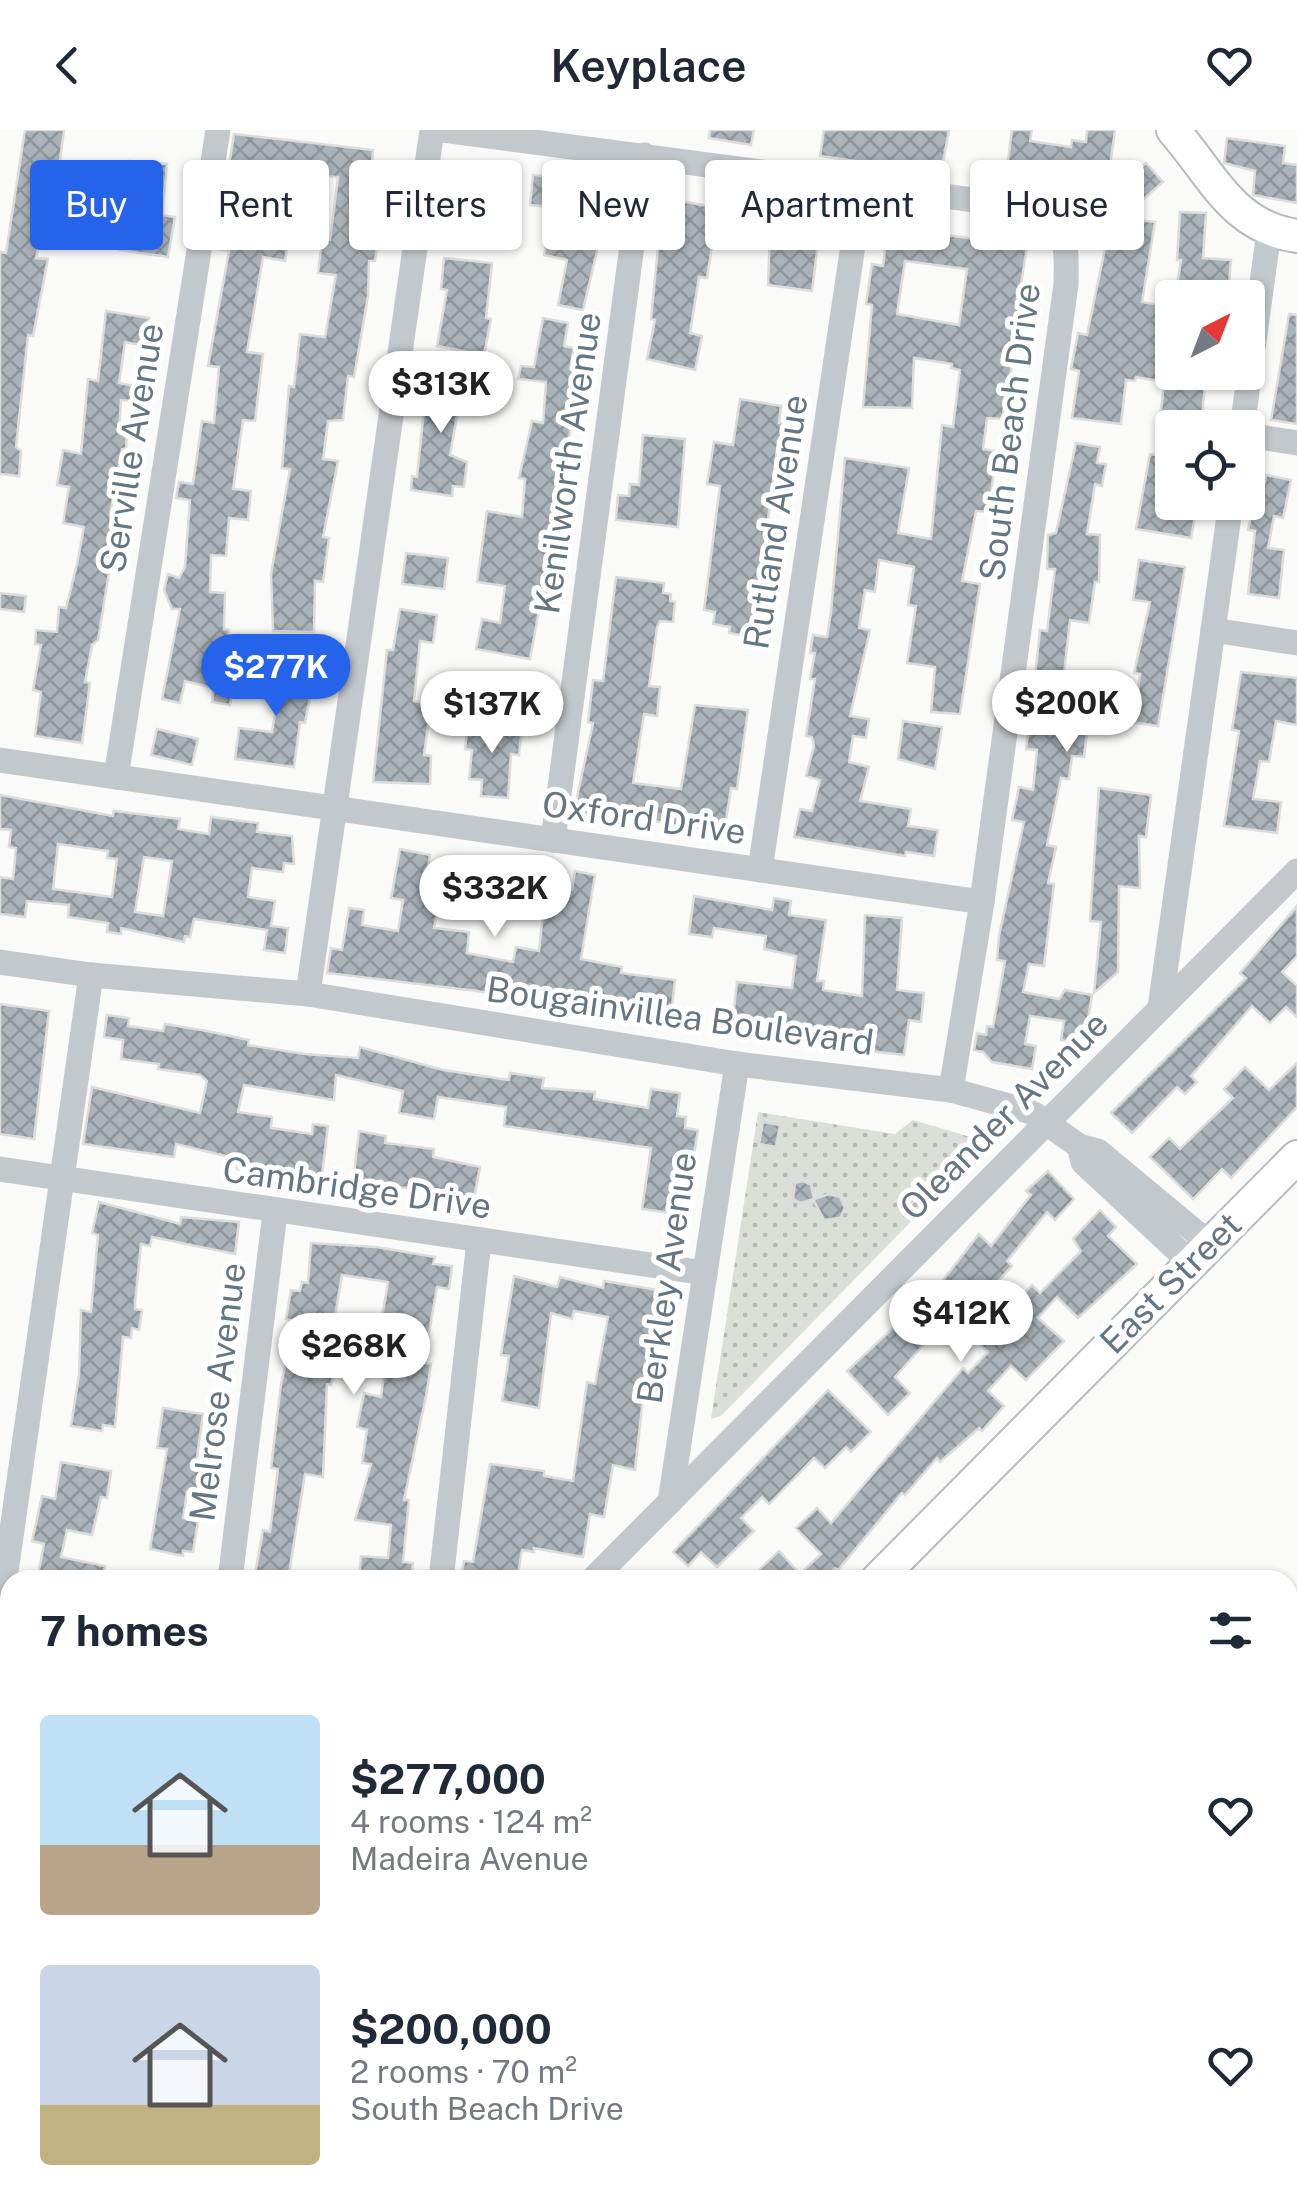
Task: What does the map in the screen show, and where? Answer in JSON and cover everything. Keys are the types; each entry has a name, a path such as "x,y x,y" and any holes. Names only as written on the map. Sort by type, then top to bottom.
{"main road":[{"path":"1173,130 1231,203 1283,234"},
{"name":"East Street","path":"887,1570 1297,1157"}],"street":[{"name":"Serville Avenue","path":"116,777 218,130"},
{"path":"308,994 432,130"},
{"name":"South Beach Drive","path":"442,130 705,163"},
{"name":"Kenilworth Avenue","path":"553,840 644,155"},
{"name":"South Beach Drive","path":"950,197 1020,206 1047,214 1060,228 1066,247 1066,284 982,902 951,1090"},
{"path":"1246,410 1283,234"},
{"name":"Rutland Avenue","path":"760,870 852,250"},
{"path":"1265,438 1297,443"},
{"path":"1160,1008 1229,520"},
{"path":"1214,630 1297,643"},
{"name":"Oxford Drive","path":"0,760 982,902"},
{"name":"Oleander Avenue","path":"602,1570 1297,871"},
{"name":"Bougainvillea Boulevard","path":"0,962 91,976 308,994 737,1064 951,1090 1031,1112 1079,1146 1098,1151 1130,1174 1200,1254"},
{"path":"6,1570 59,1178 91,976"},
{"name":"Berkley Avenue","path":"670,1502 737,1064"},
{"name":"Cambridge Drive","path":"0,1169 276,1213 705,1273"},
{"name":"Melrose Avenue","path":"231,1570 276,1213"},
{"path":"442,1570 479,1241"}],"shaded area":[{"path":"758,1112 895,1134 913,1120 977,1139 979,1152 721,1416 711,1419"}],"building":[{"path":"25,130 64,130 60,160 30,160 30,250 38,250 36,258 48,259 33,336 28,335 16,447 21,451 19,476 0,474 0,252 6,253"},
{"path":"710,130 754,130 751,145 709,138"},
{"path":"824,130 949,130 943,160 848,160 820,156"},
{"path":"1012,130 1032,130 1030,141 1071,147 1072,140 1086,142 1087,130 1115,130 1111,160 1008,160"},
{"path":"234,134 373,150 372,160 349,160 349,250 376,250 375,261 369,261 368,296 354,377 348,376 343,420 328,421 323,459 338,461 323,537 329,538 323,582 315,581 314,632 273,631 271,574 290,469 282,468 289,386 294,387 300,334 325,337 336,275 318,273 321,250 329,250 338,177 329,176 329,160 230,160"},
{"path":"1227,138 1285,146 1283,163 1297,165 1297,203 1253,195 1255,171 1224,163"},
{"path":"163,164 167,164 163,205"},
{"path":"1144,165 1163,182 1144,199"},
{"path":"533,175 542,176 542,206 530,205"},
{"path":"685,202 705,206 705,250 711,250 707,278 699,277 690,333 702,336 695,370 647,359 655,320 651,319 658,250 685,250"},
{"path":"1180,212 1206,213 1203,258 1231,260 1229,280 1178,280 1181,260 1177,260"},
{"path":"163,215 175,217 168,257 120,250 163,250"},
{"path":"1144,221 1155,222 1142,302 1155,304 1155,380 1136,377 1135,381 1126,380 1121,424 1072,418 1079,371 1071,369 1078,333 1087,335 1105,250 1144,250"},
{"path":"950,235 970,238 970,250 1027,250 1021,284 1027,285 1002,419 987,418 983,449 996,451 989,512 976,511 962,581 980,584 960,714 931,712 935,667 907,663 916,606 908,605 914,567 879,560 875,592 865,590 859,628 870,630 850,716 869,719 866,738 853,736 849,762 869,767 860,801 911,809 908,826 938,830 934,856 906,852 905,856 794,837 800,809 812,811 820,780 806,776 814,746 812,737 806,736 815,679 810,679 815,653 810,653 813,635 827,637 845,458 909,468 898,533 931,539 942,425 953,427 960,370 951,368 952,364 914,358 912,408 863,407 872,305 866,304 872,264 883,266 885,250 950,250","holes":["905,261 967,269 959,325 897,314"]},
{"path":"222,250 287,250 285,261 263,257 247,352 263,354 255,421 243,420 233,489 251,491 248,520 229,518 226,556 211,555 210,592 225,593 224,629 229,630 222,677 234,679 230,705 212,702 214,688 185,681 180,703 162,699 180,609 172,609 164,590 168,574 179,578 185,567 190,500 176,498 179,482 193,484 202,421 214,423 219,367 208,366 229,251"},
{"path":"545,250 597,250 583,310 558,305 567,260 544,255"},
{"path":"769,250 817,250 812,291 768,285"},
{"path":"444,258 492,263 486,318 491,319 484,355 437,346 447,290 441,289"},
{"path":"106,311 149,318 145,346 125,342 119,383 134,386 132,401 121,400 119,432 127,432 126,449 122,449 110,515 118,517 98,640 92,645 85,682 90,683 82,743 35,736 41,692 33,690 41,645 35,644 36,630 57,632 59,607 66,608 77,564 84,527 63,523 69,487 57,485 63,450 81,454 88,379 98,381"},
{"path":"1289,314 1297,315 1297,424 1271,420"},
{"path":"543,318 568,323 564,346 574,348 570,369 578,370 575,413 562,466 557,464 553,522 558,522 550,586 543,612 539,611 530,659 476,649 482,619 500,623 505,586 477,582 487,511 522,517 525,479 519,478 532,421 543,423 546,382 518,379 521,366 534,367"},
{"path":"428,372 472,378 470,394 461,393 450,455 467,462 464,487 453,486 452,496 411,490 412,476 417,477"},
{"path":"1163,390 1204,390 1203,410 1161,410"},
{"path":"740,399 781,406 779,423 791,425 788,442 778,441 758,599 758,622 772,624 769,640 729,633 730,627 713,624 715,612 704,610 720,486 707,484 714,442 733,445"},
{"path":"643,435 685,439 678,527 616,520 618,495 629,496 630,484 639,485"},
{"path":"1076,443 1100,447 1097,463 1106,464 1102,486 1095,484 1087,534 1100,535 1099,582 1095,582 1089,623 1070,620 1063,682 1091,685 1090,699 1136,705 1140,674 1134,673 1150,602 1133,600 1139,560 1185,567 1158,726 1089,716 1084,757 1072,756 1069,779 1061,778 1047,845 1056,847 1048,883 1054,884 1044,966 1029,964 1023,992 1059,999 1065,990 1092,995 1084,1044 1061,1040 1064,1021 1030,1016 1025,1044 1036,1046 1032,1069 992,1062 983,1052 974,1050 977,1033 986,1035 987,1026 993,1027 1005,961 997,960 999,936 1024,822 1012,820 1019,787 1033,790 1037,750 1026,749 1030,720 1023,720 1025,704 1032,705 1040,630 1047,631 1055,569 1047,569 1048,535 1056,533"},
{"path":"1150,454 1155,455 1155,520 1194,520 1191,538 1136,529"},
{"path":"1266,475 1291,480 1283,518 1274,516 1268,548 1284,550 1279,598 1248,594 1255,531 1248,530 1250,520 1265,520"},
{"path":"406,553 448,558 444,589 402,584"},
{"path":"616,577 664,583 663,593 671,594 670,601 675,602 673,622 660,621 657,627 649,686 660,687 657,716 644,714 633,783 681,789 695,705 748,710 737,789 731,788 724,834 592,810 589,820 573,816 593,723 588,722 593,680 603,681"},
{"path":"0,593 26,596 24,612 0,609"},
{"path":"400,609 437,615 433,643 420,641 414,701 431,704 424,755 431,756 430,784 373,782 387,650 393,650"},
{"path":"251,669 313,682 305,723 300,722 294,767 235,759 239,728 272,732 277,701 246,695"},
{"path":"1241,672 1297,678 1297,725 1276,721 1269,762 1260,761 1253,799 1281,802 1277,833 1224,826 1239,731 1232,730"},
{"path":"903,721 942,727 935,769 898,759"},
{"path":"468,722 522,728 519,755 511,754 508,798 481,796 482,780 469,779 472,750 465,749"},
{"path":"157,729 198,739 192,765 151,755"},
{"path":"1099,788 1151,795 1146,837 1139,836 1140,888 1119,886 1118,972 1094,993 1101,922 1090,921"},
{"path":"0,795 113,816 114,811 180,819 178,829 209,834 211,817 258,823 257,832 292,836 294,864 284,863 283,872 252,868 248,897 275,901 271,926 288,928 285,953 264,950 267,930 194,919 190,937 185,936 184,942 121,928 121,934 107,932 108,923 68,917 69,905 27,901 25,917 0,914 0,877 13,879 16,848 9,847 11,830 0,829","holes":["58,844 108,851 107,858 117,859 112,897 53,889","144,857 172,861 163,916 135,912"]},
{"path":"400,849 430,855 427,873 455,879 459,856 503,865 538,865 536,884 572,890 575,871 595,875 581,959 622,967 621,973 675,980 671,1016 624,1011 623,1018 477,991 327,973 331,948 342,950 349,908 364,910 362,925 398,931 403,900 391,898","holes":["440,899 543,913 539,951 516,947 513,962 467,953 469,932 434,928"]},
{"path":"694,896 772,910 774,898 791,901 789,915 826,920 817,981 824,981 823,990 862,996 865,915 902,918 897,990 924,993 921,1022 909,1020 904,1055 786,1041 787,1033 732,1027 737,982 792,988 796,956 764,949 766,936 714,928 712,937 689,934"},
{"path":"1297,906 1297,956 1282,972 1297,986 1297,1017 1286,1007 1270,1023 1252,1006 1191,1076 1197,1082 1185,1094 1177,1087 1132,1133 1111,1113 1246,978 1240,973"},
{"path":"0,1004 49,1011 34,1139 0,1134"},
{"path":"107,1015 129,1018 128,1026 163,1031 165,1024 249,1040 248,1045 305,1054 358,1058 360,1047 443,1070 509,1080 510,1073 544,1078 542,1088 595,1092 594,1099 648,1108 651,1089 680,1093 677,1116 686,1117 685,1128 698,1130 684,1215 642,1209 651,1148 504,1126 506,1107 438,1097 434,1119 399,1113 403,1091 336,1075 334,1100 244,1085 238,1112 272,1117 271,1128 312,1134 313,1124 328,1126 321,1183 237,1169 238,1159 176,1144 174,1157 83,1144 92,1087 200,1113 207,1081 200,1075 158,1069 159,1064 121,1059 123,1040 104,1037"},
{"path":"1297,1063 1297,1107 1231,1178 1222,1169 1193,1199 1150,1157 1169,1138 1180,1149 1233,1098 1224,1089 1245,1067 1269,1090"},
{"path":"763,1122 780,1125 776,1147 759,1144"},
{"path":"359,1131 386,1136 385,1143 434,1149 433,1157 480,1167 473,1203 438,1196 439,1191 353,1183"},
{"path":"1048,1171 1074,1199 1055,1220 1047,1212 1007,1261 1012,1266 977,1304 997,1323 1032,1285 1040,1293 1081,1251 1073,1239 1100,1210 1116,1227 1108,1236 1137,1264 1078,1318 1057,1297 1038,1318 1064,1341 1026,1380 1011,1366 988,1391 1004,1406 982,1431 979,1428 940,1462 937,1458 905,1495 902,1493 838,1570 804,1570 821,1554 796,1528 817,1508 831,1523 963,1368 968,1373 988,1352 950,1315 895,1377 910,1393 888,1415 847,1371 940,1284 979,1234 991,1246 1031,1195 1026,1191"},
{"path":"795,1183 811,1185 814,1199 829,1194 840,1197 845,1208 840,1218 824,1220 813,1199 801,1203 793,1199"},
{"path":"99,1202 180,1224 181,1217 239,1222 235,1254 152,1237 150,1246 141,1244 135,1303 135,1309 142,1310 139,1330 132,1328 131,1338 123,1337 115,1427 103,1425 102,1431 71,1426 79,1375 81,1310 91,1312 98,1235 92,1233"},
{"path":"311,1243 376,1247 435,1257 433,1264 452,1266 449,1289 437,1287 424,1363 431,1364 427,1391 404,1500 409,1500 403,1562 413,1563 412,1570 360,1570 361,1556 388,1558 391,1525 355,1520 371,1464 362,1463 367,1430 357,1427 364,1393 381,1397 389,1337 379,1335 388,1282 342,1275 331,1339 340,1341 331,1385 327,1384 323,1477 305,1474 290,1570 256,1570 263,1530 270,1532 278,1469 271,1468 281,1384 296,1321 286,1319 291,1290 300,1291 302,1282 308,1283"},
{"path":"514,1276 557,1287 560,1277 603,1288 604,1281 669,1292 663,1326 656,1325 646,1371 635,1470 613,1465 604,1517 590,1514 583,1557 534,1548 534,1552 522,1550 519,1570 463,1570 464,1561 473,1562 490,1464 544,1471 544,1476 573,1481 587,1382 595,1384 608,1317 574,1311 572,1319 551,1313 539,1408 502,1401 509,1356 501,1355"},
{"path":"828,1390 871,1432 851,1452 846,1447 825,1468 814,1458 769,1504 762,1497 741,1518 754,1531 717,1567 701,1552 688,1566 673,1552"},
{"path":"163,1408 203,1414 196,1465 207,1466 204,1494 187,1492 183,1518 198,1521 193,1552 183,1551 183,1556 150,1549 167,1449 157,1448"},
{"path":"61,1462 111,1471 107,1498 101,1497 92,1535 67,1530 61,1557 105,1566 104,1570 39,1570 44,1544 32,1541 42,1496 55,1499"},
{"path":"779,1551 796,1570 759,1570"}]}
